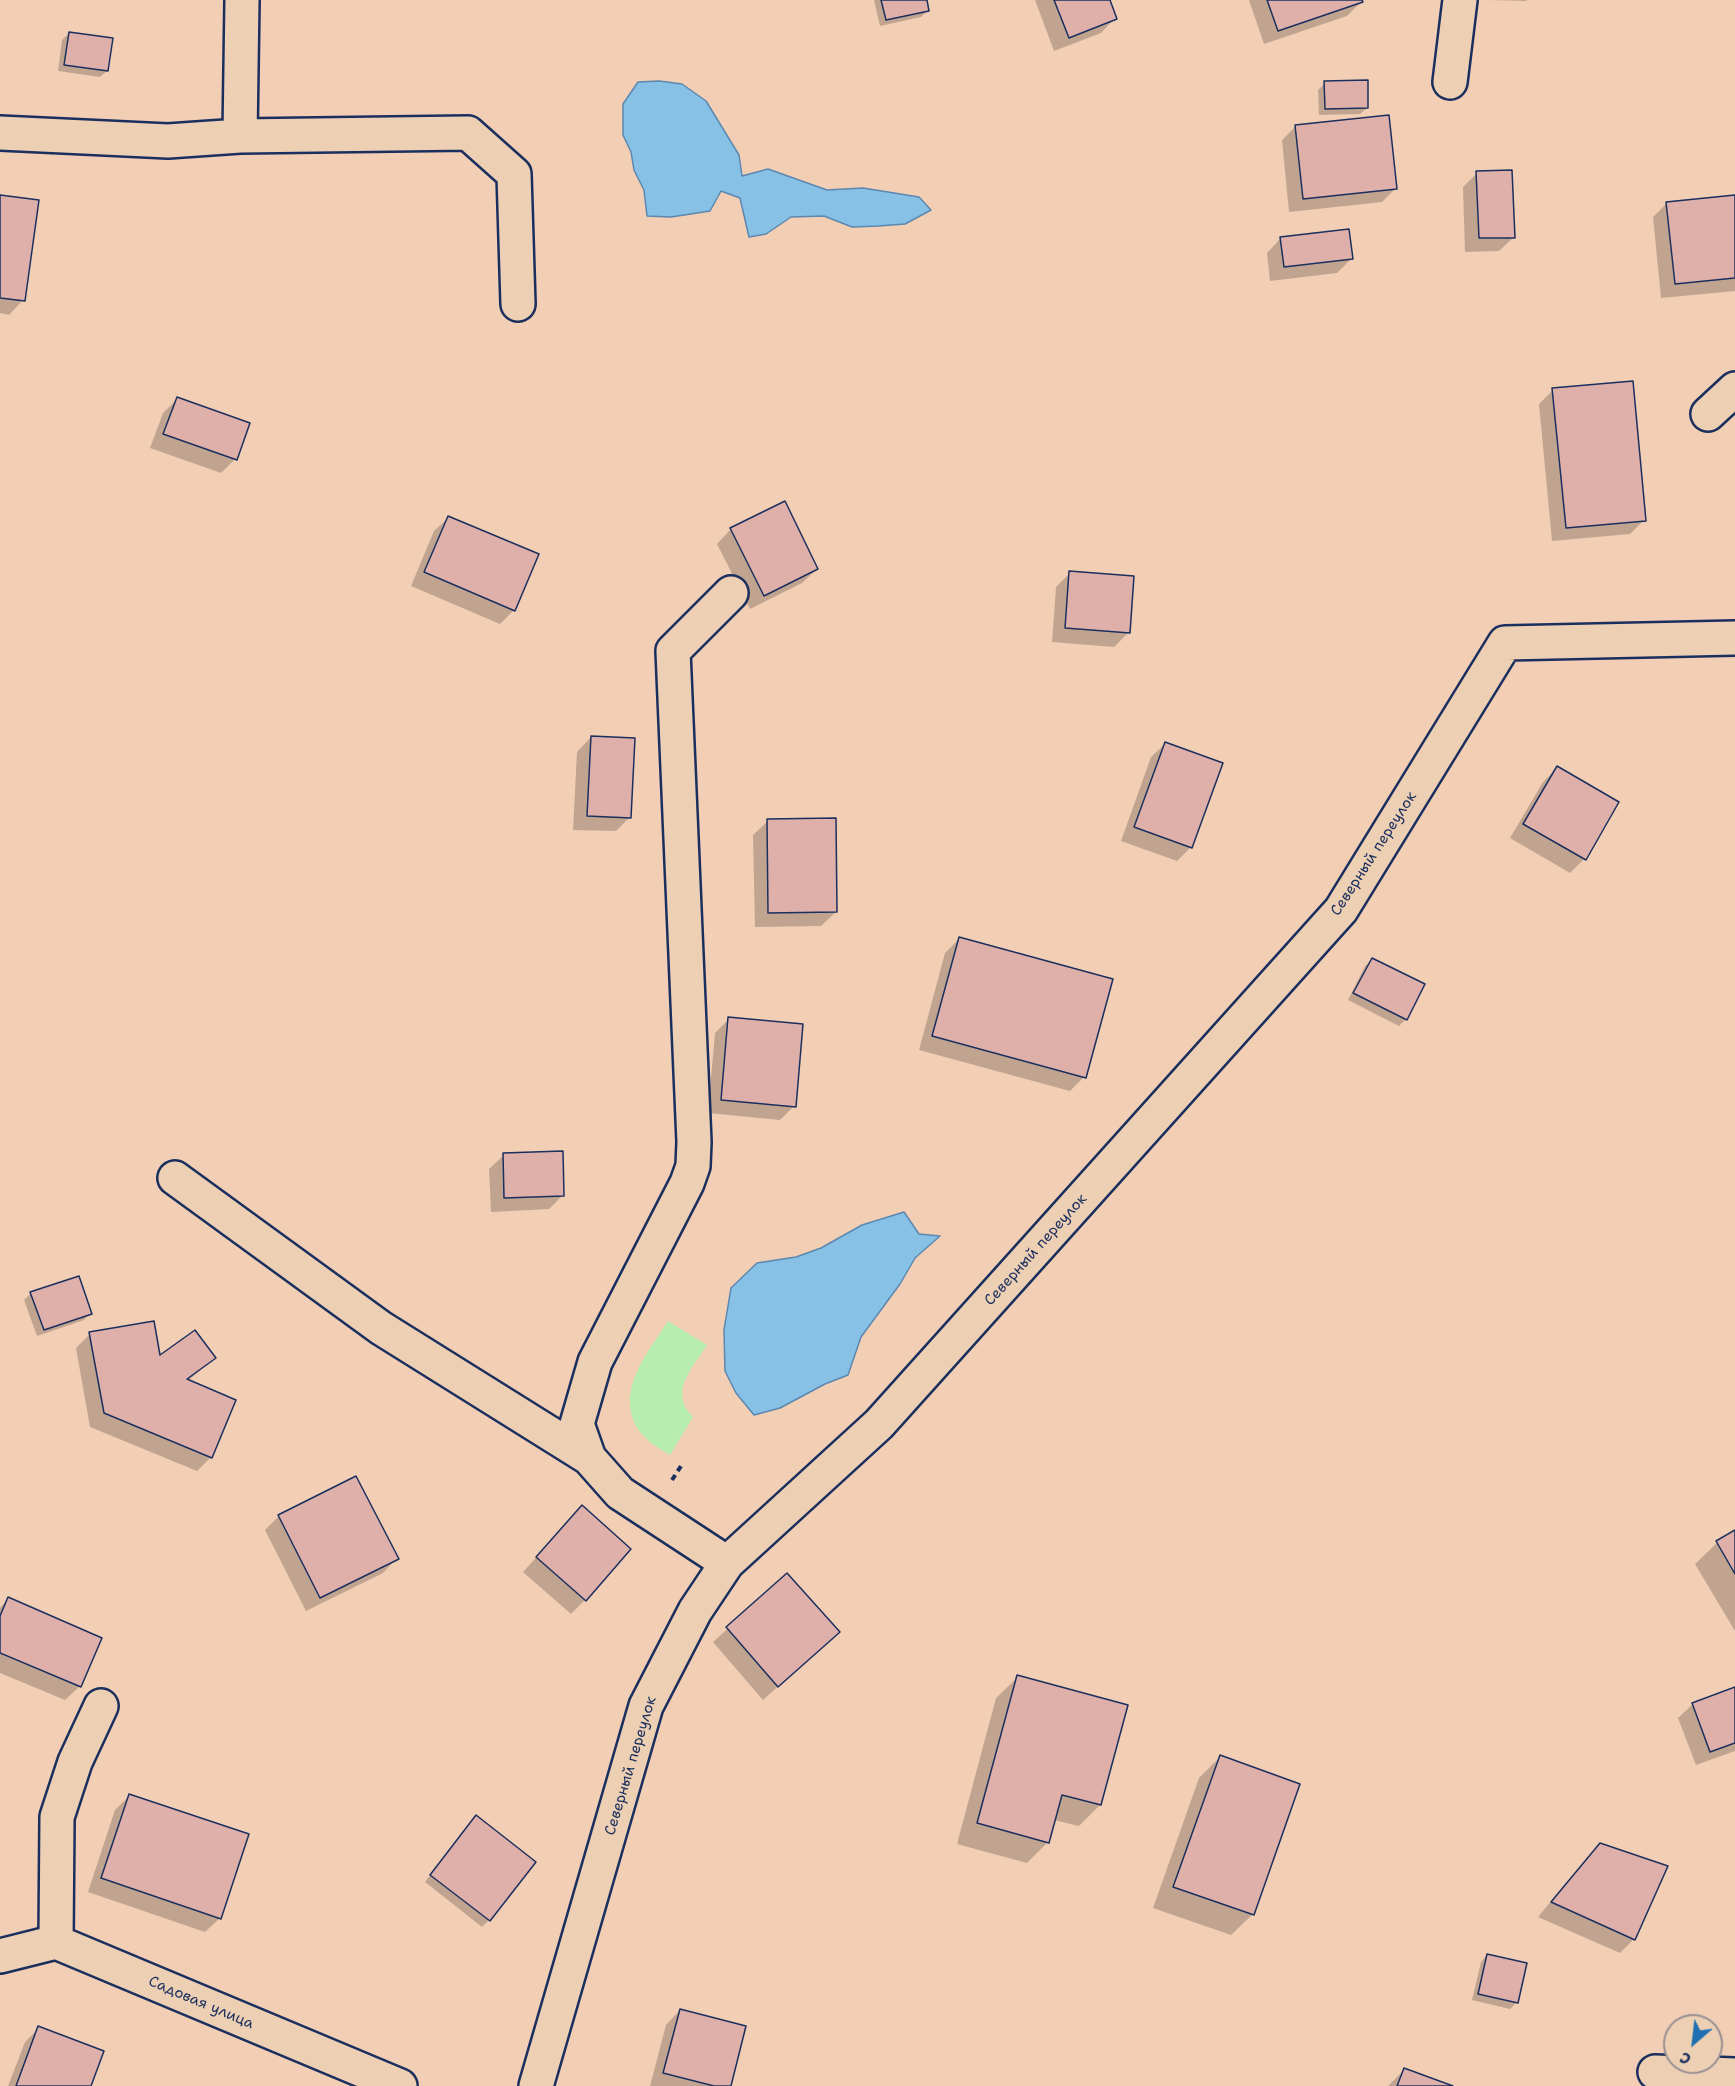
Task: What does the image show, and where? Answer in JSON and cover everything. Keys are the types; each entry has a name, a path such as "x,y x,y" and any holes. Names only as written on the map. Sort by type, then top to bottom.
{"street":[{"path":"240,136 242,0"},
{"path":"1450,82 1460,0"},
{"path":"0,133 168,141 240,136 468,133 514,174 518,304"},
{"path":"1708,414 1735,389"},
{"path":"589,1458 577,1424 595,1362 687,1183 693,1166 693,1118 673,651 730,593"},
{"name":"Северный переулок","path":"536,2086 646,1706 695,1611 727,1563 879,1424 1341,910 1505,643 1735,638"},
{"path":"175,1178 381,1328 589,1458 620,1493 727,1563"},
{"path":"0,1956 56,1942 57,1817 75,1762 101,1706"},
{"name":"Садовая улица","path":"56,1942 400,2086"},
{"path":"1655,2072 1735,2075"}],"green space":[{"path":"668,1321 707,1345 689,1372 682,1390 686,1408 693,1417 670,1455 650,1442 640,1432 630,1403 631,1388 636,1374"}],"water":[{"path":"659,81 682,84 706,101 739,155 742,176 768,169 827,190 863,188 919,197 931,210 905,224 878,226 852,227 824,216 791,217 766,234 749,237 740,198 721,191 710,211 671,217 647,216 644,190 634,170 631,152 623,135 623,104 638,82"},
{"path":"904,1212 919,1234 940,1236 915,1258 900,1284 861,1337 848,1375 825,1384 780,1408 754,1415 736,1393 725,1371 724,1330 731,1288 757,1263 796,1257 821,1248 862,1225"}],"building":[{"path":"881,0 927,0 929,11 886,20"},
{"path":"1054,0 1110,0 1117,19 1069,38"},
{"path":"1267,0 1362,0 1363,2 1278,31"},
{"path":"69,32 113,38 108,71 64,65"},
{"path":"1368,80 1368,108 1325,109 1324,81"},
{"path":"1389,115 1397,189 1303,199 1295,125"},
{"path":"1512,170 1515,238 1479,238 1476,171"},
{"path":"0,195 39,200 25,301 0,298"},
{"path":"1735,195 1735,278 1675,284 1666,202"},
{"path":"1349,229 1353,259 1284,267 1280,237"},
{"path":"1633,381 1646,521 1566,528 1552,388"},
{"path":"177,397 250,423 237,460 163,434"},
{"path":"785,501 818,569 764,596 730,528"},
{"path":"448,516 539,554 515,611 424,572"},
{"path":"1069,571 1134,576 1130,633 1065,628"},
{"path":"591,736 635,738 631,818 587,816"},
{"path":"1165,742 1223,763 1192,848 1134,827"},
{"path":"1557,766 1619,802 1586,860 1523,824"},
{"path":"836,818 837,912 768,913 767,819"},
{"path":"959,937 1113,979 1086,1078 932,1036"},
{"path":"1372,958 1425,984 1407,1020 1353,993"},
{"path":"728,1017 803,1024 796,1107 721,1100"},
{"path":"563,1151 564,1196 504,1198 503,1153"},
{"path":"79,1276 92,1314 44,1330 30,1292"},
{"path":"154,1321 160,1355 195,1330 216,1358 187,1379 236,1400 212,1458 104,1413 89,1332"},
{"path":"356,1476 399,1559 320,1598 278,1515"},
{"path":"582,1505 631,1549 586,1601 536,1557"},
{"path":"1735,1530 1735,1574 1716,1541"},
{"path":"787,1573 840,1632 778,1687 726,1627"},
{"path":"8,1597 102,1638 81,1687 0,1653 0,1616"},
{"path":"1017,1675 1128,1705 1101,1805 1062,1795 1049,1843 977,1823"},
{"path":"1735,1687 1735,1743 1710,1752 1692,1703"},
{"path":"1220,1755 1300,1784 1254,1915 1173,1887"},
{"path":"129,1794 249,1834 221,1919 101,1878"},
{"path":"476,1815 536,1862 490,1921 430,1875"},
{"path":"1600,1843 1668,1866 1635,1940 1551,1902"},
{"path":"1487,1954 1527,1963 1518,2003 1478,1994"},
{"path":"680,2009 746,2026 731,2086 714,2086 663,2073"},
{"path":"38,2026 104,2051 91,2086 16,2086"},
{"path":"1404,2068 1453,2086 1397,2086"}]}
